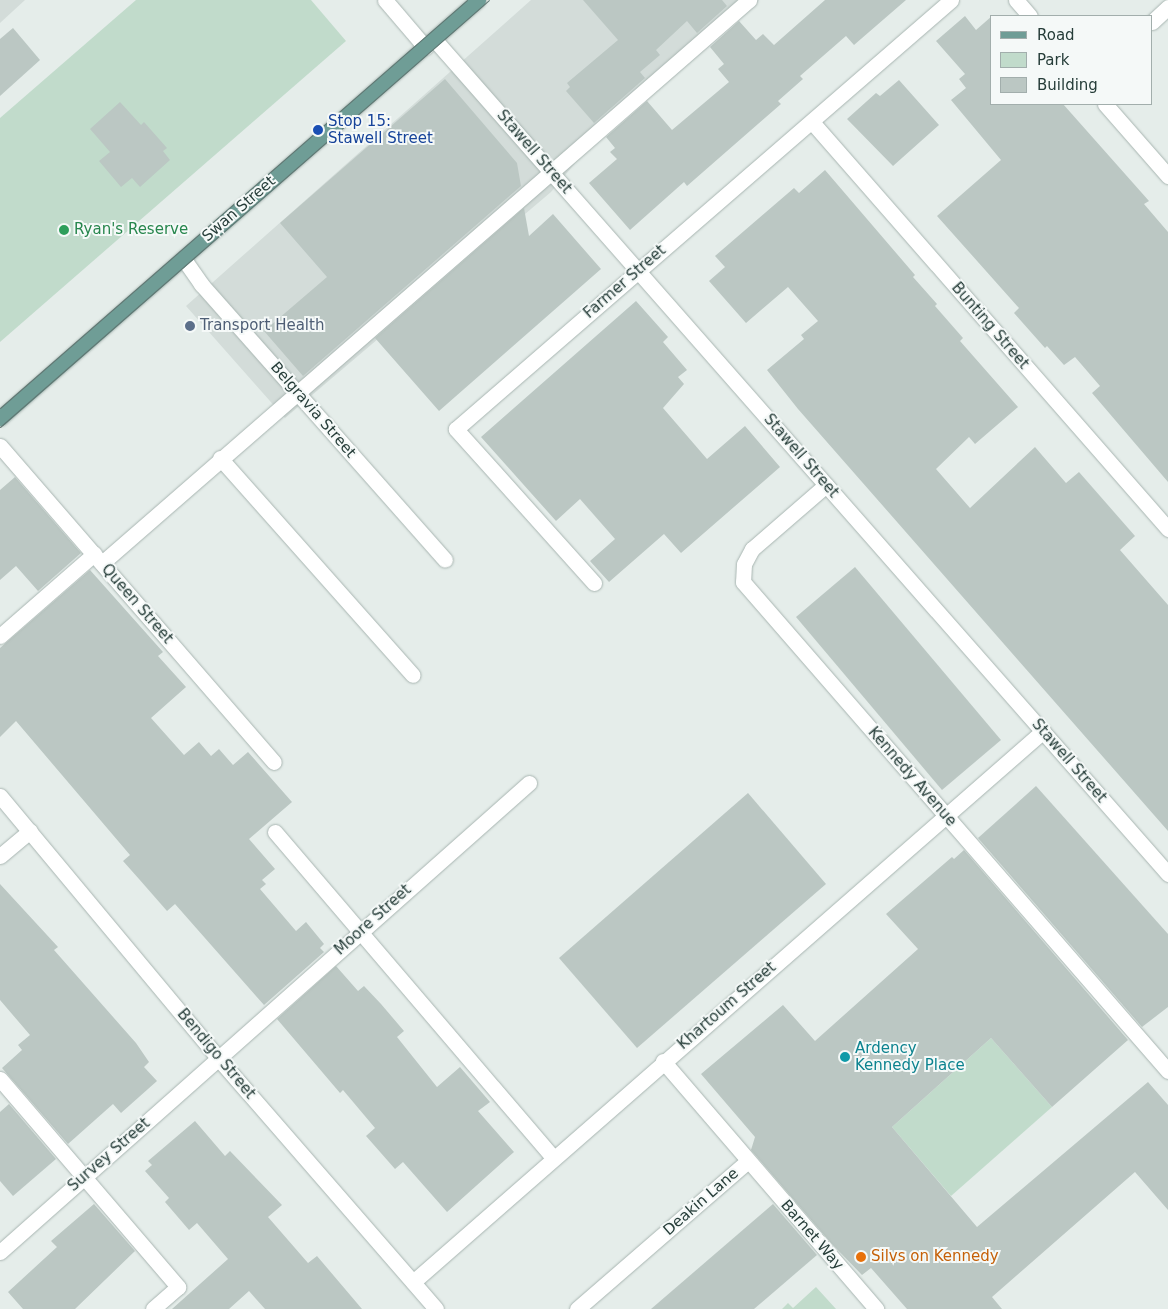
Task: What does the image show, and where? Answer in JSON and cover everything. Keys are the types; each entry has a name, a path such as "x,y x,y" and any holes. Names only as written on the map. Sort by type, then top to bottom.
{"main road":[{"name":"Swan Street","path":"0,418 478,0"}],"street":[{"name":"Stawell Street","path":"385,0 430,43 551,172 1168,874"},
{"path":"0,636 98,559 298,394 749,0"},
{"name":"Farmer Street","path":"594,583 456,428 951,0"},
{"path":"1016,0 1029,15"},
{"path":"1153,21 1168,7"},
{"path":"1107,105 1168,176"},
{"name":"Bunting Street","path":"812,122 1168,529"},
{"name":"Belgravia Street","path":"183,258 201,284 444,560"},
{"name":"Queen Street","path":"0,446 274,762"},
{"path":"220,458 413,675"},
{"name":"Kennedy Avenue","path":"826,485 752,549 744,564 744,582 1168,1071"},
{"name":"Khartoum Street","path":"413,1282 663,1061 1043,731"},
{"name":"Moore Street","path":"218,1058 529,783"},
{"name":"Bendigo Street","path":"0,796 218,1058 436,1309"},
{"path":"0,856 30,831"},
{"path":"275,832 553,1158"},
{"name":"Survey Street","path":"0,1252 218,1058"},
{"name":"Deakin Lane","path":"577,1309 748,1161 663,1061"},
{"path":"0,1080 178,1287 153,1309"},
{"name":"Barnet Way","path":"748,1161 876,1309"}],"shaded area":[{"path":"0,0 25,0 0,23"},
{"path":"531,0 759,0 586,150 551,192 285,418 186,306"}],"green space":[{"name":"Ryan's Reserve","path":"136,0 311,0 346,41 0,342 0,118"},
{"path":"991,1038 1052,1107 951,1196 892,1127"},
{"path":"816,1287 836,1309 782,1309 788,1303 793,1308"}],"building":[{"path":"583,0 722,0 727,6 697,33 687,21 656,50 660,55 640,72 645,78 594,123 566,91 570,87 567,83 618,40"},
{"path":"825,0 906,0 854,45 846,36 800,76 803,79 778,101 781,104 687,186 684,182 630,230 589,183 617,159 610,152 615,148 606,137 647,101 672,130 729,82 718,69 724,64 710,47 739,21 756,40 763,34 774,45"},
{"path":"965,16 976,30 990,18 990,105 1064,105 1149,201 1144,204 1168,232 1168,482 1092,393 1100,386 1075,357 1064,365 1047,346 1045,348 1014,313 1019,308 937,216 1001,160 951,100 966,88 959,79 965,74 936,41"},
{"path":"13,28 40,60 0,96 0,39"},
{"path":"445,79 517,163 521,186 303,376 264,331 327,277 280,223"},
{"path":"899,80 939,125 893,166 847,119 876,93 880,96"},
{"path":"120,102 141,125 144,122 167,148 163,151 170,160 140,187 132,178 121,187 99,161 110,152 90,129"},
{"path":"825,170 915,275 913,277 937,304 935,306 963,338 960,341 1018,407 975,444 969,437 936,469 970,508 1035,447 1066,483 1079,472 1135,536 1120,550 1168,605 1168,831 798,409 767,370 804,339 801,335 818,321 788,287 746,323 709,281 725,267 715,256 794,188 799,193"},
{"path":"524,208 529,236 553,214 601,269 439,411 375,338"},
{"path":"636,301 668,337 663,342 687,370 678,377 684,384 663,408 707,459 745,426 780,467 681,553 664,534 609,582 590,561 615,539 580,499 556,521 481,437"},
{"path":"15,477 81,553 38,591 16,566 0,580 0,490"},
{"path":"855,567 1001,740 942,790 796,617"},
{"path":"90,570 163,652 158,656 186,687 151,718 184,755 199,742 211,756 219,749 233,765 248,752 292,802 249,839 275,869 262,880 266,884 260,889 296,931 306,922 324,944 320,948 324,952 264,1005 175,904 167,911 123,861 130,855 16,721 0,737 0,648"},
{"path":"1036,786 1168,934 1168,1007 1142,1027 978,838"},
{"path":"748,793 826,884 637,1048 559,958"},
{"name":"Ardency Kennedy Place","path":"964,850 1128,1040 1052,1107 991,1038 892,1127 977,1227 1148,1082 1168,1105 1168,1210 1135,1172 992,1297 1002,1309 907,1309 871,1268 862,1275 831,1243 751,1150 755,1137 701,1074 783,1005 815,1041 918,949 886,914 952,857 954,859"},
{"path":"0,884 58,947 54,950 136,1043 149,1062 144,1067 157,1081 121,1113 113,1104 68,1144 2,1068 22,1050 18,1045 30,1035 0,1000"},
{"path":"336,966 358,991 364,986 404,1031 397,1037 437,1087 460,1067 490,1102 478,1111 514,1152 447,1212 403,1162 395,1169 366,1136 375,1128 343,1090 340,1093 277,1019"},
{"path":"9,1104 56,1159 13,1196 0,1181 0,1112"},
{"path":"195,1121 225,1156 230,1151 282,1205 268,1217 308,1263 317,1256 362,1309 265,1309 249,1291 229,1309 172,1309 228,1259 197,1223 189,1230 165,1202 169,1198 145,1171 152,1165 148,1161"},
{"path":"94,1204 135,1251 75,1309 23,1309 8,1292 57,1247 51,1241"},
{"path":"773,1204 817,1255 754,1309 651,1309"}],"tram line":[{"path":"0,408 467,0"},
{"path":"0,427 489,0"}],"place":[{"name":"Stop 15: Stawell Street","path":"318,130"},
{"name":"Ryan's Reserve","path":"64,230"},
{"name":"Transport Health","path":"190,326"},
{"name":"Ardency Kennedy Place","path":"845,1057"},
{"name":"Silvs on Kennedy","path":"861,1257"}]}
